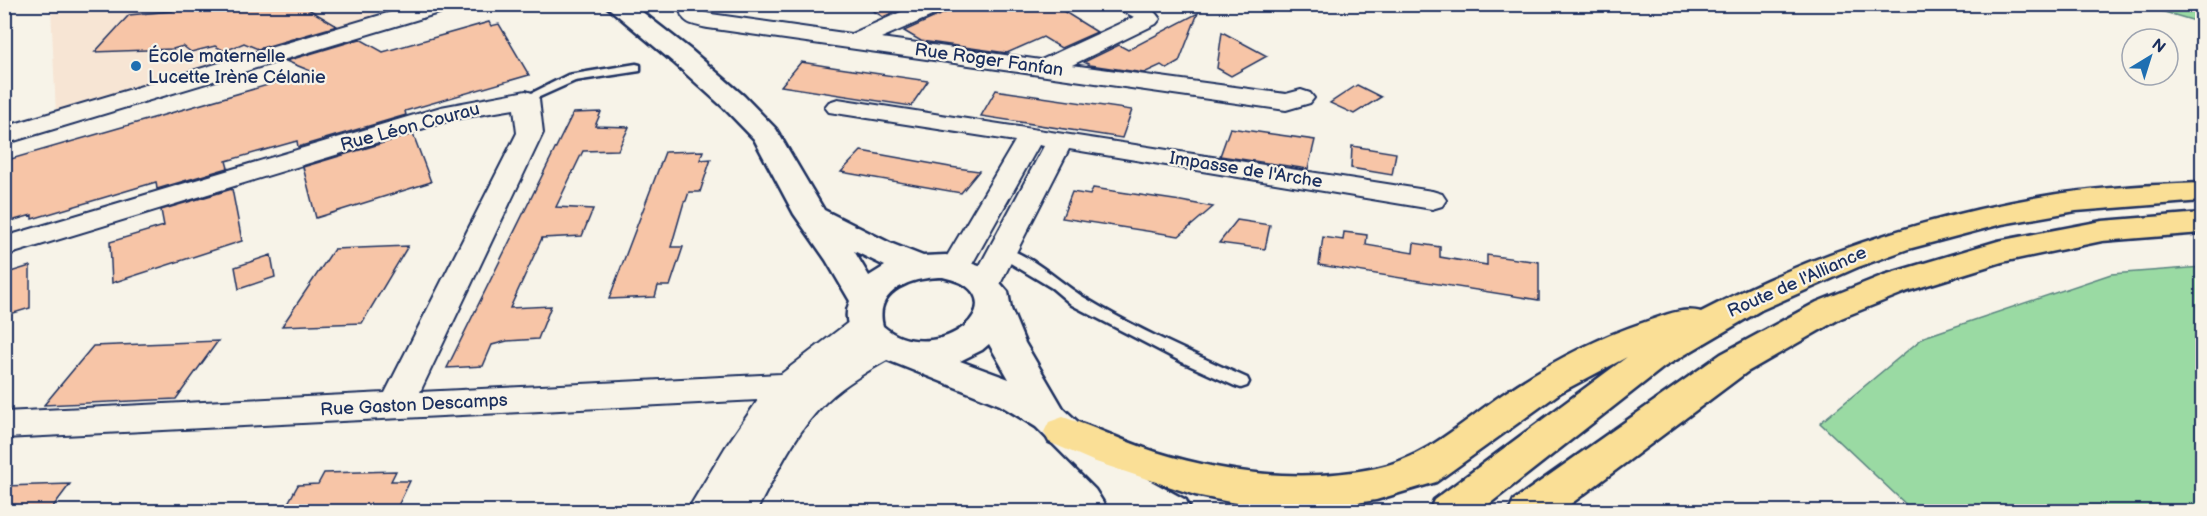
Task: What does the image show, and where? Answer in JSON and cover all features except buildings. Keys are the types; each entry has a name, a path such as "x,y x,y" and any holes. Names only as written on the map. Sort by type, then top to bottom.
{"highway":[{"name":"Route de l'Alliance","path":"1449,512 1650,359 1731,310 1780,285 1840,259 1885,243 1974,220 2060,204 2202,192"},
{"path":"1529,512 1734,363 1829,310 1896,282 1998,252 2102,231 2202,223"},
{"path":"1057,425 1169,477 1207,490 1267,502 1300,503 1342,500 1383,489 1423,470 1529,394 1575,365 1601,352 1664,328 1731,310"}],"main road":[{"path":"616,4 708,79 766,135 810,214 840,256 880,332 925,356 948,352 968,344 984,332 993,317 989,297"},
{"path":"810,214 878,251 920,267 963,270 989,297 1007,344 1057,425"},
{"path":"880,332 883,281 920,267"},
{"path":"880,332 1013,395 1057,425 1111,477 1135,512"},
{"path":"1111,477 1171,512"}],"street":[{"path":"4,136 444,4"},
{"name":"Rue Roger Fanfan","path":"698,4 691,8 692,16 708,21 1286,102 1301,98"},
{"path":"853,41 940,4"},
{"path":"1046,68 1148,20 1144,13 1127,4"},
{"path":"394,407 530,133 526,99"},
{"name":"Rue Léon Courau","path":"4,247 450,112 526,99"},
{"name":"Impasse de l'Arche","path":"838,107 1432,200"},
{"path":"955,268 1031,136"},
{"path":"989,297 1004,248 1060,140"},
{"path":"976,232 1004,248"},
{"path":"723,509 807,400 806,386 837,375 880,332"},
{"name":"Rue Gaston Descamps","path":"4,425 806,386"}],"lane":[{"path":"526,99 572,78 636,68"},
{"path":"1004,248 1078,301 1188,358 1241,382"}],"shaded area":[{"name":"École maternelle Lucette Irène Célanie","path":"67,4 375,4 372,10 380,18 56,114 51,8"}],"green space":[{"path":"2139,5 2202,5 2202,23 2144,6"},
{"path":"2202,267 2202,511 1913,511 1820,423 1924,337 2111,274"}],"place":[{"name":"École maternelle Lucette Irène Célanie","path":"136,66"}]}
